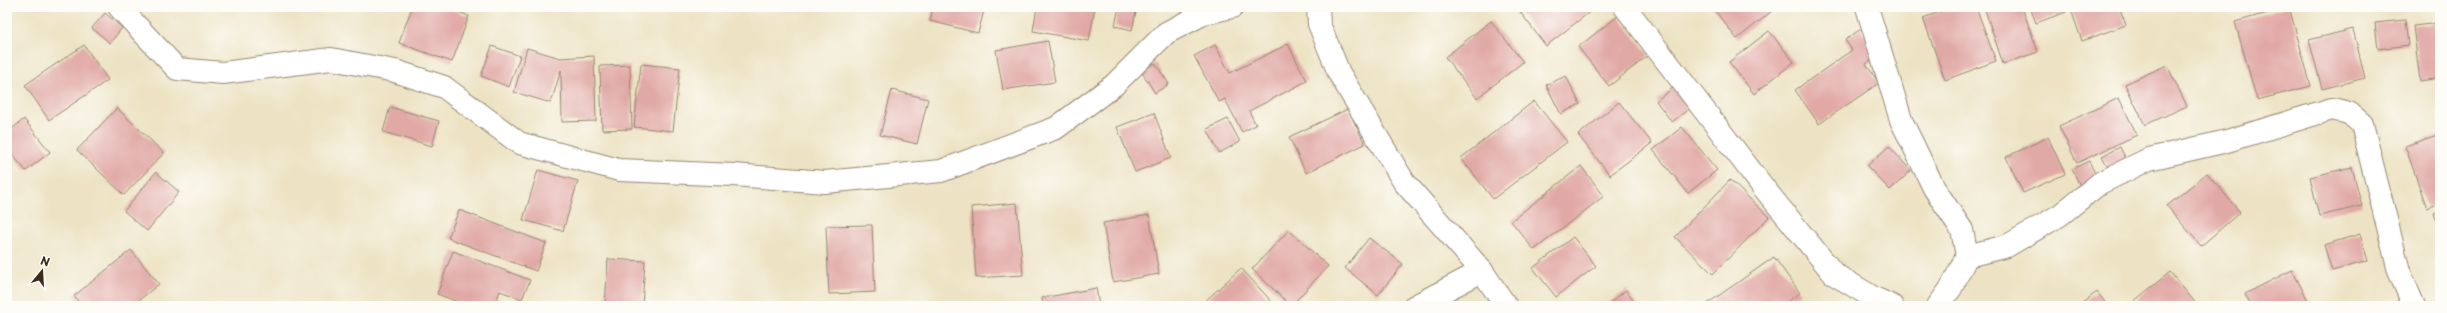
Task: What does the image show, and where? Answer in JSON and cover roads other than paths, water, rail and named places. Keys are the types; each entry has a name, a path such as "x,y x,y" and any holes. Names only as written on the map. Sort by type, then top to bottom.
{"street":[{"path":"119,7 177,69 224,73 302,62 338,61 395,71 444,87 519,143 619,170 734,175 825,182 942,171 1056,128 1114,85 1166,34 1204,10 1232,7"},
{"path":"1318,7 1319,24 1339,73 1404,182 1482,271 1506,306"},
{"path":"1625,7 1767,192 1834,274 1874,298 1892,306"},
{"path":"1867,7 1901,120 1934,188 1962,230 1967,256 1951,288 1938,306"},
{"path":"1967,256 2007,246 2060,215 2100,183 2149,160 2227,142 2332,109 2348,112 2362,124 2399,271 2414,306"},
{"path":"1415,306 1482,271"}]}
